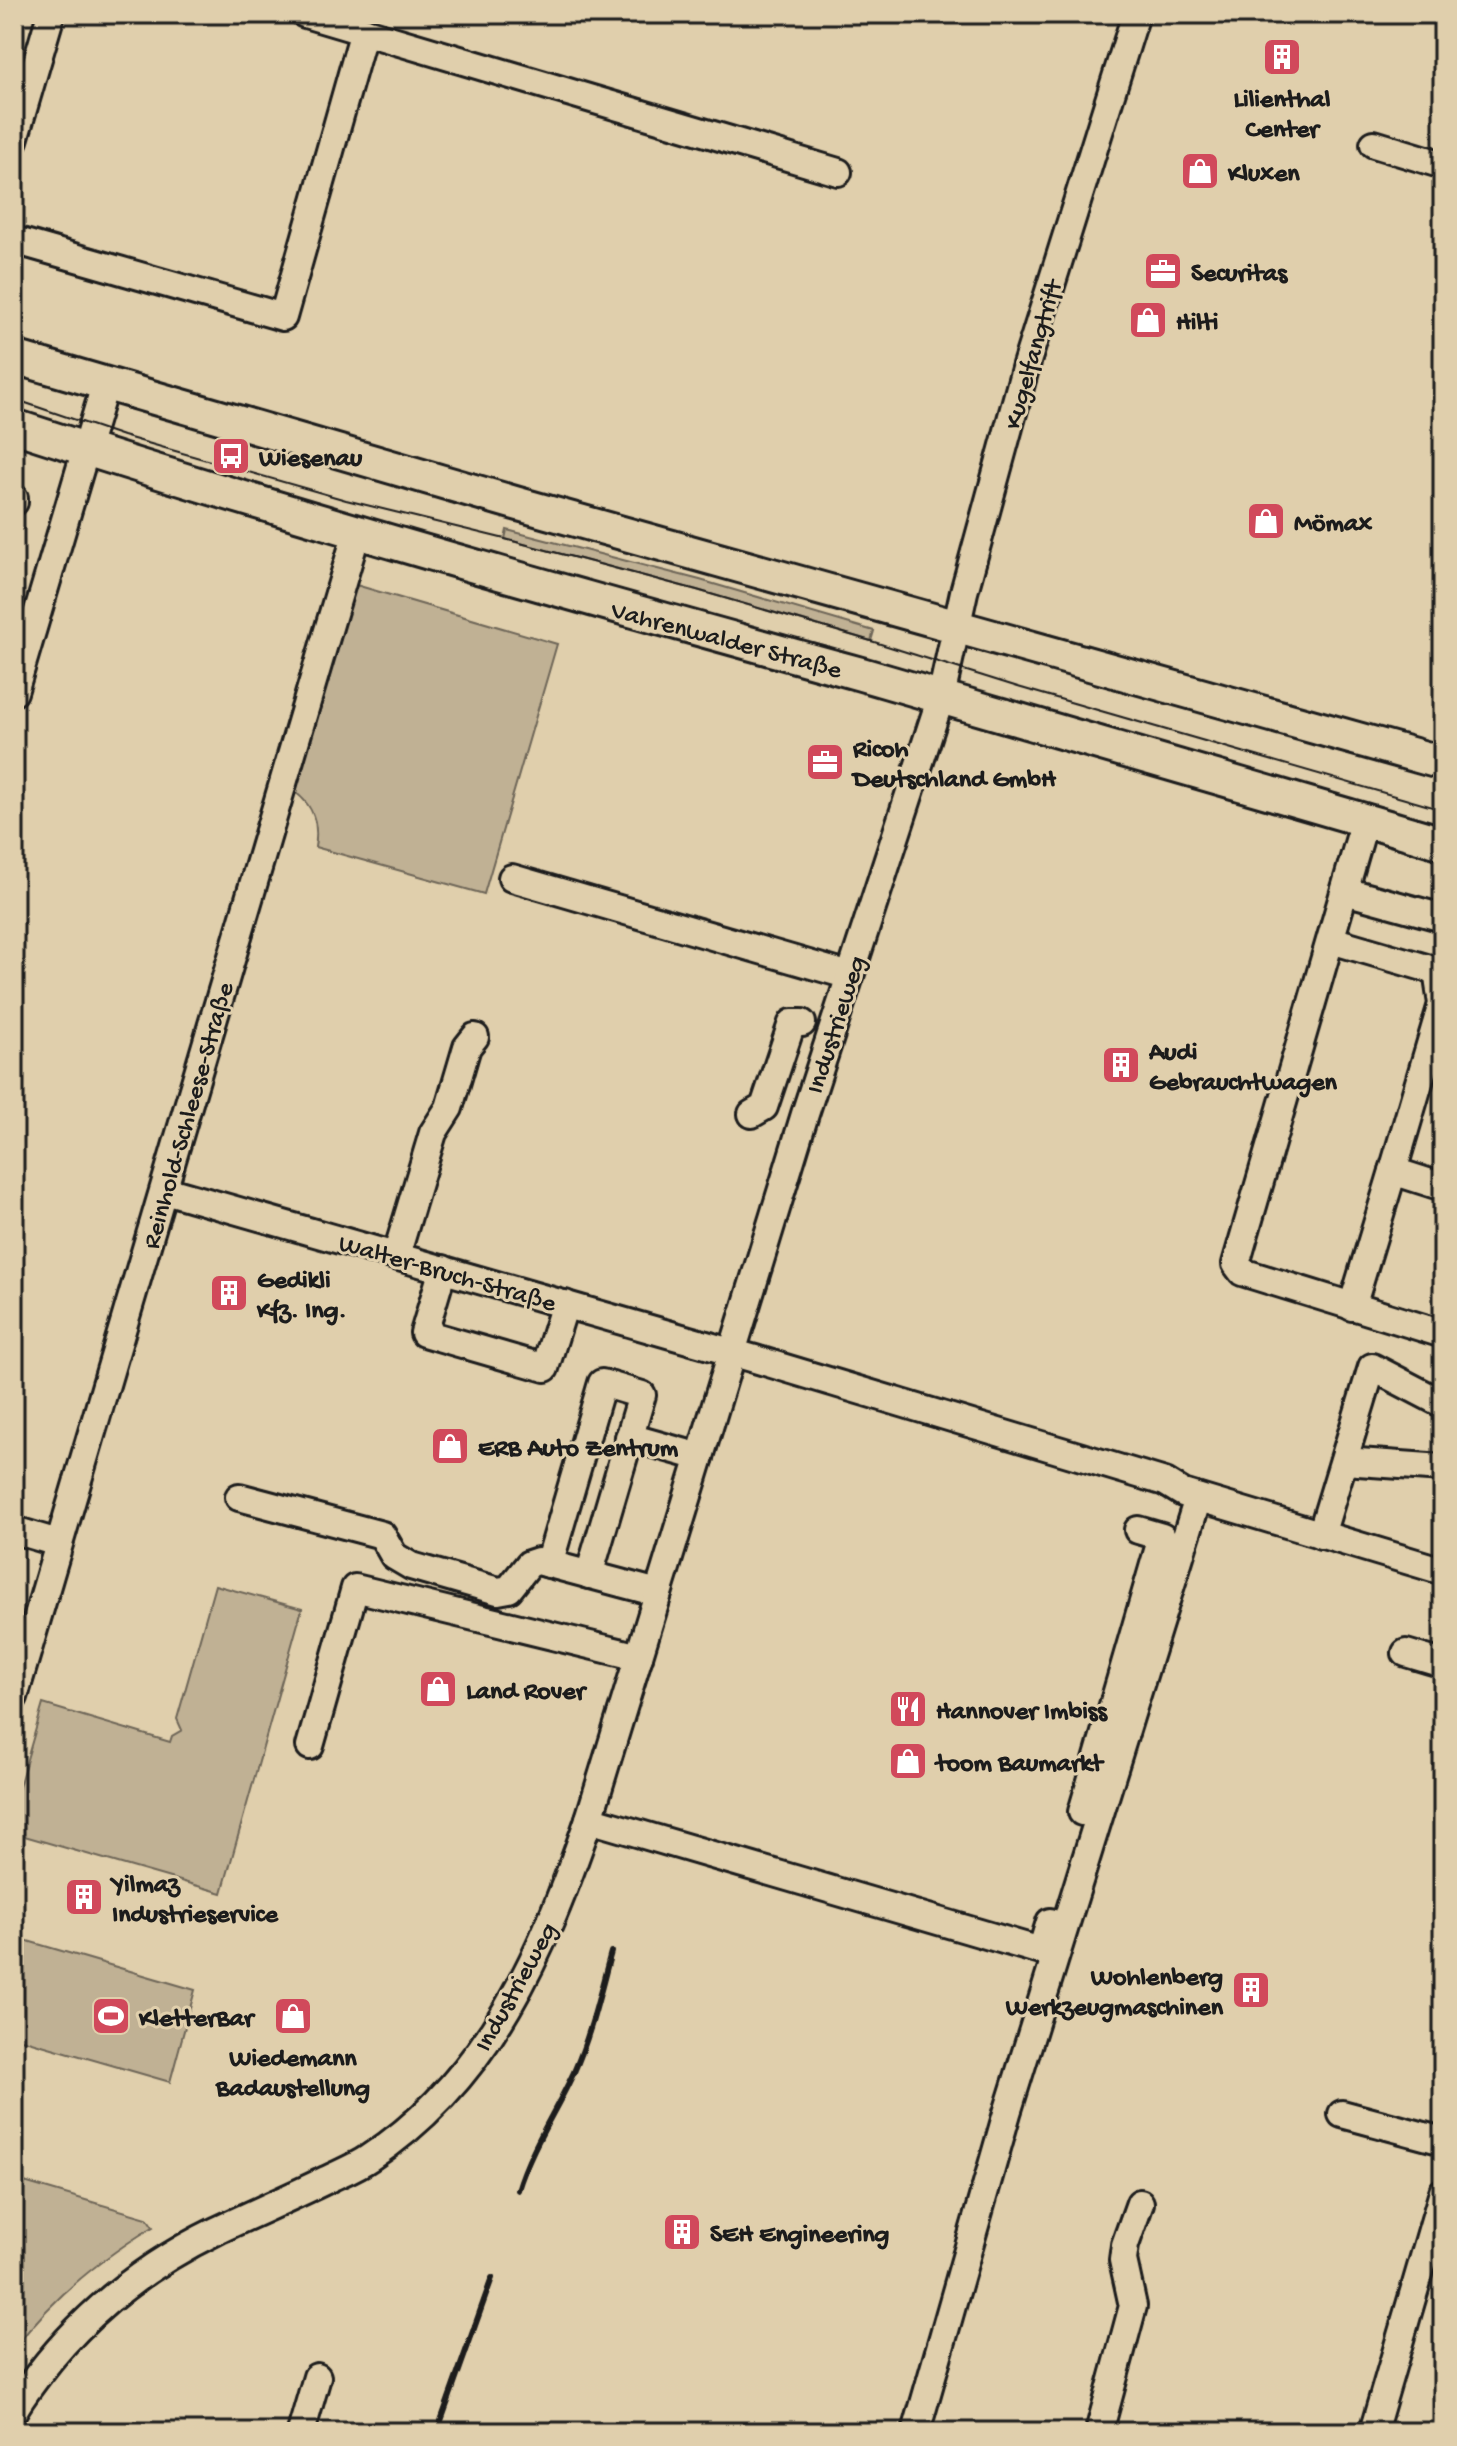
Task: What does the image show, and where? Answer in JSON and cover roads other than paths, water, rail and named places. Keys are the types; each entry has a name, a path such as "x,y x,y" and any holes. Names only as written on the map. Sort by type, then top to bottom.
{"main road":[{"path":"14,357 918,618 956,626 1443,763"},
{"name":"Vahrenwalder Straße","path":"14,426 132,465 586,599 941,697 1443,843"}],"street":[{"path":"305,14 375,27 838,172"},
{"name":"Kugelfangtrift","path":"941,697 956,626 1026,365 1136,14"},
{"path":"14,140 43,16"},
{"path":"14,240 283,317 375,27"},
{"path":"1374,144 1443,165"},
{"path":"15,688 23,626 105,385"},
{"name":"Reinhold-Schleese-Straße","path":"14,1696 357,532"},
{"name":"Industrieweg","path":"14,2410 49,2360 83,2322 128,2283 174,2253 367,2159 409,2128 457,2082 500,2023 536,1958 567,1885 589,1819 731,1352 941,697"},
{"path":"1365,820 1236,1264 1242,1272 1443,1334"},
{"path":"512,878 850,976"},
{"path":"1345,891 1443,918"},
{"path":"1331,940 1440,960 1442,1004 1352,1307"},
{"path":"752,1114 764,1107 792,1023 802,1023"},
{"path":"396,1256 433,1133 449,1108 467,1047 475,1037"},
{"path":"1393,1171 1443,1187"},
{"name":"Walter-Bruch-Straße","path":"165,1190 731,1352"},
{"path":"443,1269 424,1333 484,1351 545,1368 565,1304"},
{"path":"731,1352 1165,1482 1191,1496 1443,1571"},
{"path":"1321,1535 1372,1367 1443,1404"},
{"path":"549,1564 602,1383 642,1395 589,1575"},
{"path":"629,1437 700,1457"},
{"path":"1344,1461 1443,1468"},
{"path":"916,2432 1007,2113 1191,1496"},
{"path":"239,1497 382,1535 394,1556 411,1566 498,1591 509,1589 529,1564 538,1561 658,1593"},
{"path":"14,1530 58,1543"},
{"path":"589,1819 1041,1951 1162,1537 1138,1530"},
{"path":"310,1746 355,1588 639,1657"},
{"path":"1406,1653 1443,1664"},
{"path":"1342,2114 1443,2141"},
{"path":"1373,2432 1443,2192"},
{"path":"1099,2432 1133,2306 1123,2260 1140,2203"},
{"path":"301,2432 317,2377"}],"tram line":[{"path":"14,399 123,436 346,500 697,590 1443,810"}],"railway":[{"path":"518,2190 580,2058 611,1952"},
{"path":"437,2432 492,2278"}],"place":[{"name":"Lilienthal Center","path":"1282,57"},
{"name":"Kluxen","path":"1200,171"},
{"name":"Securitas","path":"1163,271"},
{"name":"Hilti","path":"1148,320"},
{"name":"Wiesenau","path":"231,456"},
{"name":"Mömax","path":"1266,521"},
{"name":"Ricoh Deutschland GmbH","path":"825,762"},
{"name":"Audi Gebrauchtwagen","path":"1121,1065"},
{"name":"Gedikli Kfz. Ing.","path":"229,1293"},
{"name":"ERB Auto Zentrum","path":"450,1446"},
{"name":"Land Rover","path":"438,1689"},
{"name":"Hannover Imbiss","path":"908,1709"},
{"name":"toom Baumarkt","path":"908,1761"},
{"name":"Yilmaz Industrieservice","path":"84,1897"},
{"name":"Wohlenberg Werkzeugmaschinen","path":"1251,1990"},
{"name":"KletterBar","path":"111,2016"},
{"name":"Wiedemann Badaustellung","path":"293,2016"},
{"name":"SEH Engineering","path":"682,2232"}]}
